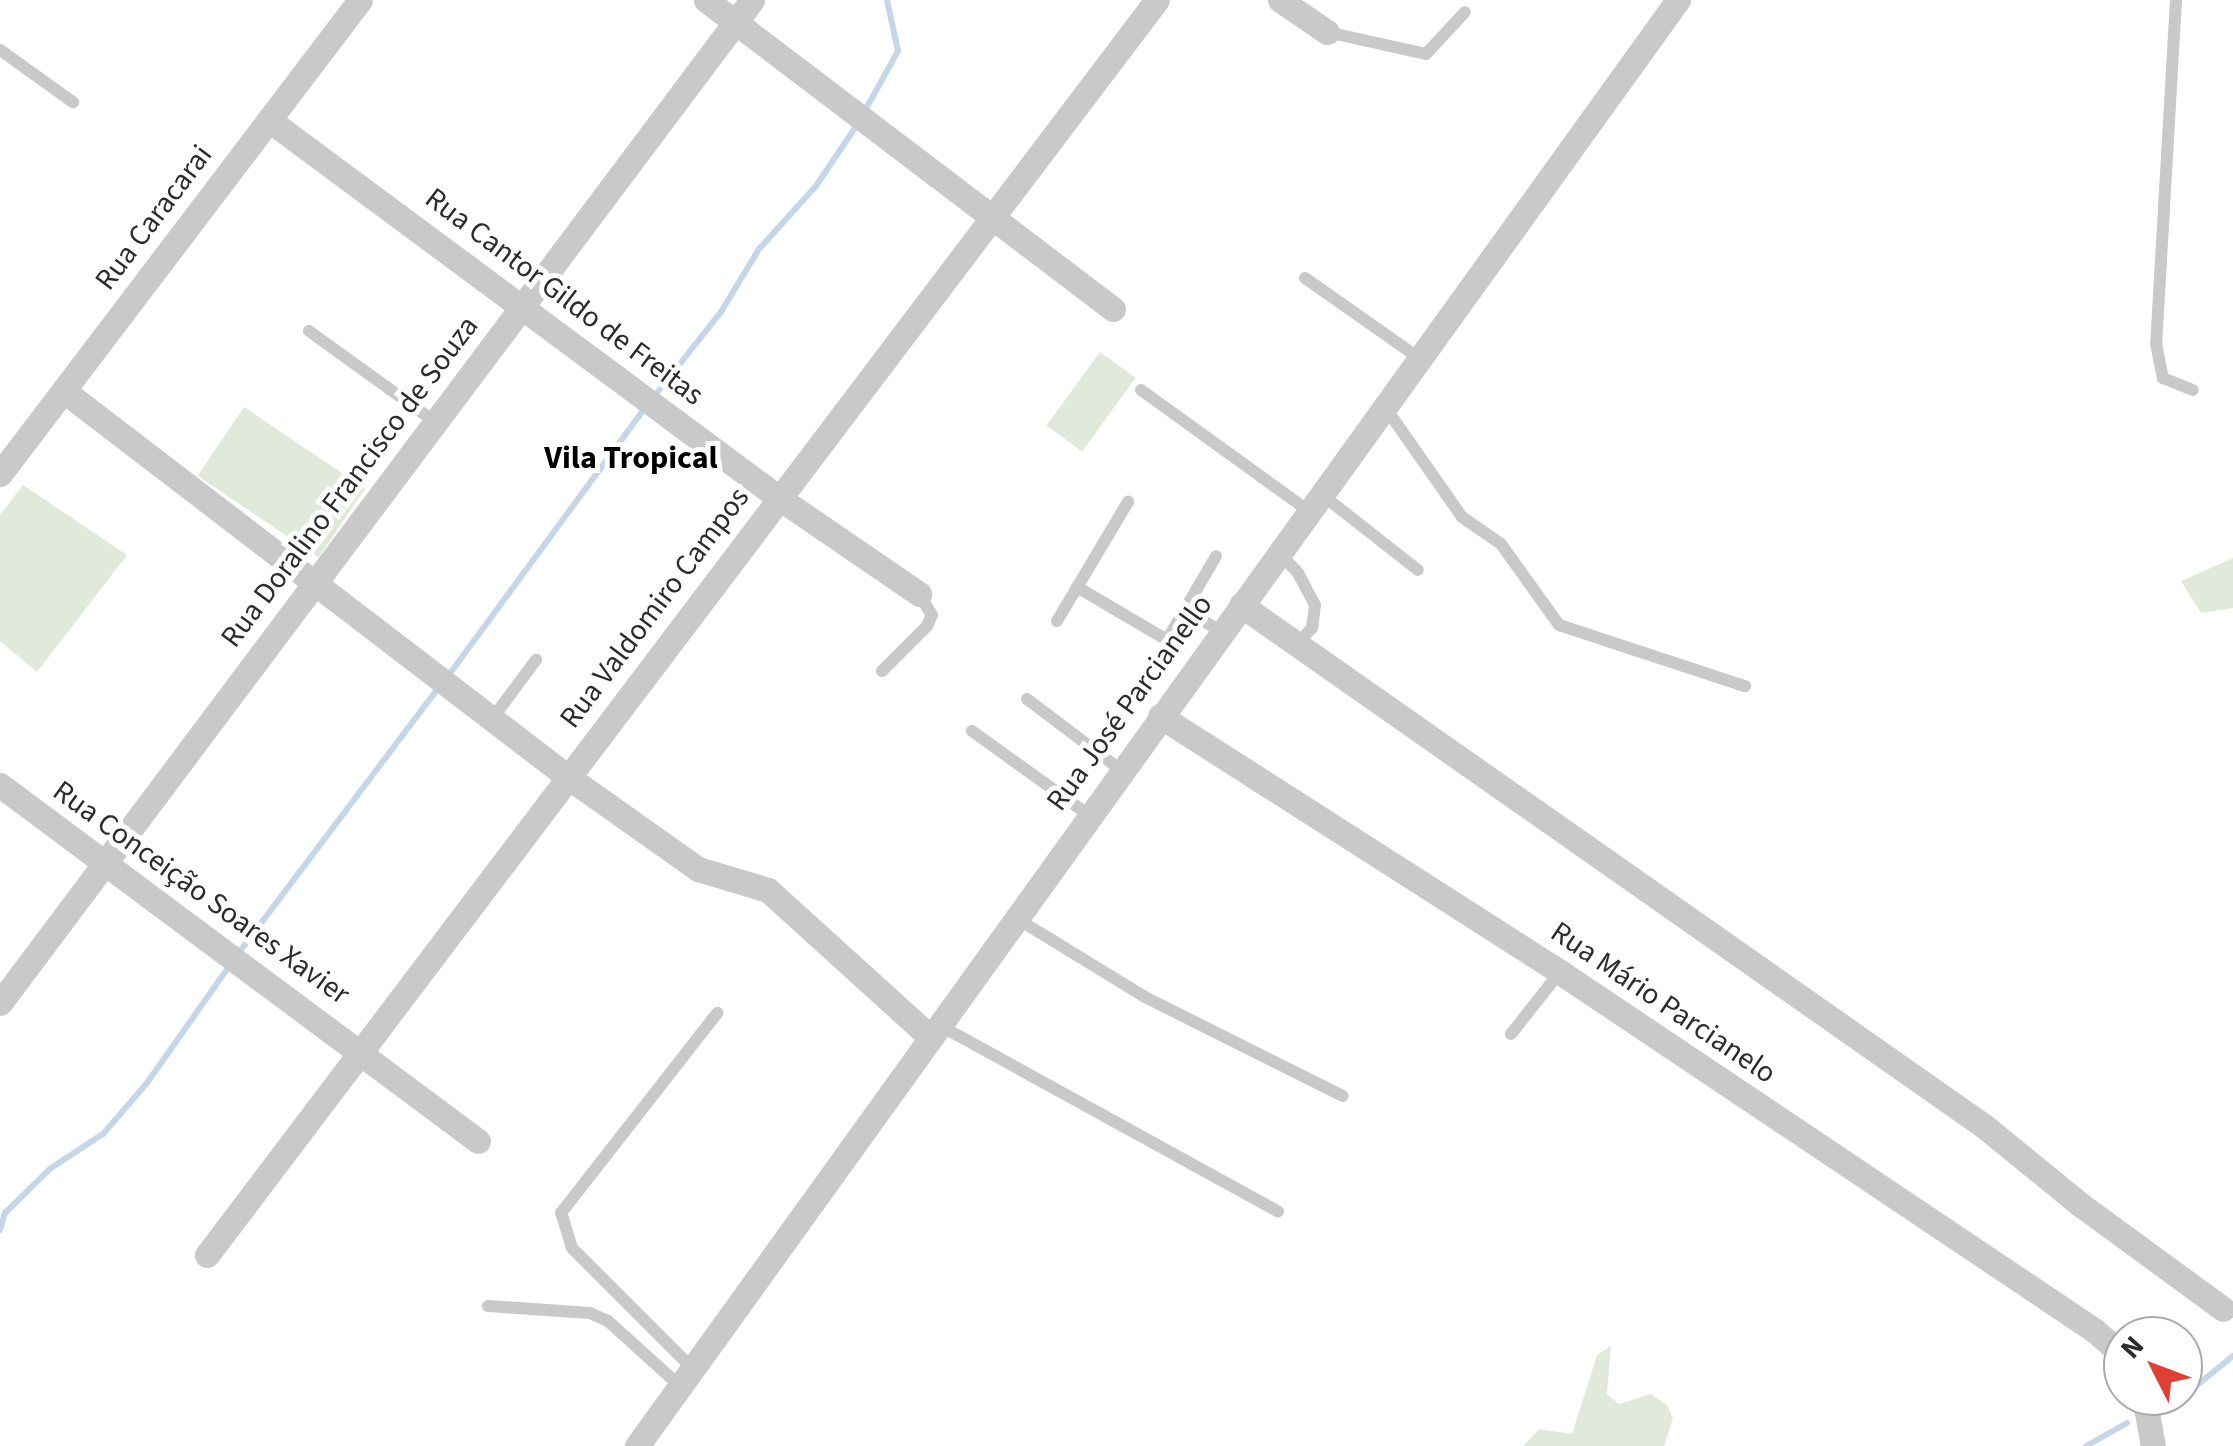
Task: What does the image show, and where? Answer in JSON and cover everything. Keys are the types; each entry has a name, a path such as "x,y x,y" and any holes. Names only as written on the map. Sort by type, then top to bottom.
{"street":[{"name":"Rua Caracarai","path":"0,474 360,0"},
{"path":"706,0 1113,309"},
{"name":"Rua Doralino Francisco de Souza","path":"0,1004 752,0"},
{"name":"Rua Valdomiro Campos","path":"207,1255 1157,0"},
{"path":"1280,0 1327,32"},
{"name":"Rua José Parcianello","path":"636,1446 1678,0"},
{"name":"Rua Cantor Gildo de Freitas","path":"270,120 779,498 919,594"},
{"path":"64,391 568,777 698,869 768,890 934,1031"},
{"path":"1241,605 1488,782 1984,1126 2081,1205 2223,1308"},
{"name":"Rua Mário Parcianelo","path":"1160,716 1560,972 2103,1339"},
{"name":"Rua Conceição Soares Xavier","path":"0,785 478,1141"}],"lane":[{"path":"2176,0 2156,343 2163,378 2193,390"},
{"path":"1327,32 1426,54 1465,12"},
{"path":"0,50 73,102"},
{"path":"1305,278 1419,358"},
{"path":"309,331 435,422"},
{"path":"1141,390 1418,570"},
{"path":"1384,406 1462,517 1501,544 1559,625 1745,686"},
{"path":"1057,620 1128,502"},
{"path":"1278,553 1298,573 1314,604 1312,628 1298,643"},
{"path":"1077,587 1166,640 1216,556"},
{"path":"882,671 928,626 932,615 919,594"},
{"path":"1185,609 1221,632"},
{"path":"492,719 536,660"},
{"path":"1027,699 1121,770"},
{"path":"972,731 1089,816"},
{"path":"1016,918 1145,997 1343,1096"},
{"path":"1511,1034 1560,972"},
{"path":"686,1377 572,1248 561,1213 717,1013"},
{"path":"934,1031 1278,1211"},
{"path":"488,1306 590,1313 608,1320 686,1377"}],"green space":[{"path":"1100,352 1136,378 1082,451 1047,426"},
{"path":"244,407 365,489 319,557 198,476"},
{"path":"23,485 127,555 37,672 0,641 0,515"},
{"path":"2233,558 2233,608 2201,613 2181,581"},
{"path":"1611,1346 1607,1394 1619,1404 1651,1394 1667,1405 1673,1418 1664,1446 1523,1446 1539,1429 1572,1434 1597,1355"}],"waterway":[{"path":"863,114 898,51 887,0"},
{"path":"653,398 721,312 759,249 816,186 857,125"},
{"path":"448,676 645,408"},
{"path":"237,955 440,686"},
{"path":"0,1230 5,1213 51,1168 103,1134 147,1083 230,965"},
{"path":"2203,1380 2233,1356"},
{"path":"2086,1446 2127,1423"}],"district":[{"name":"Vila Tropical","path":"631,458"}]}
